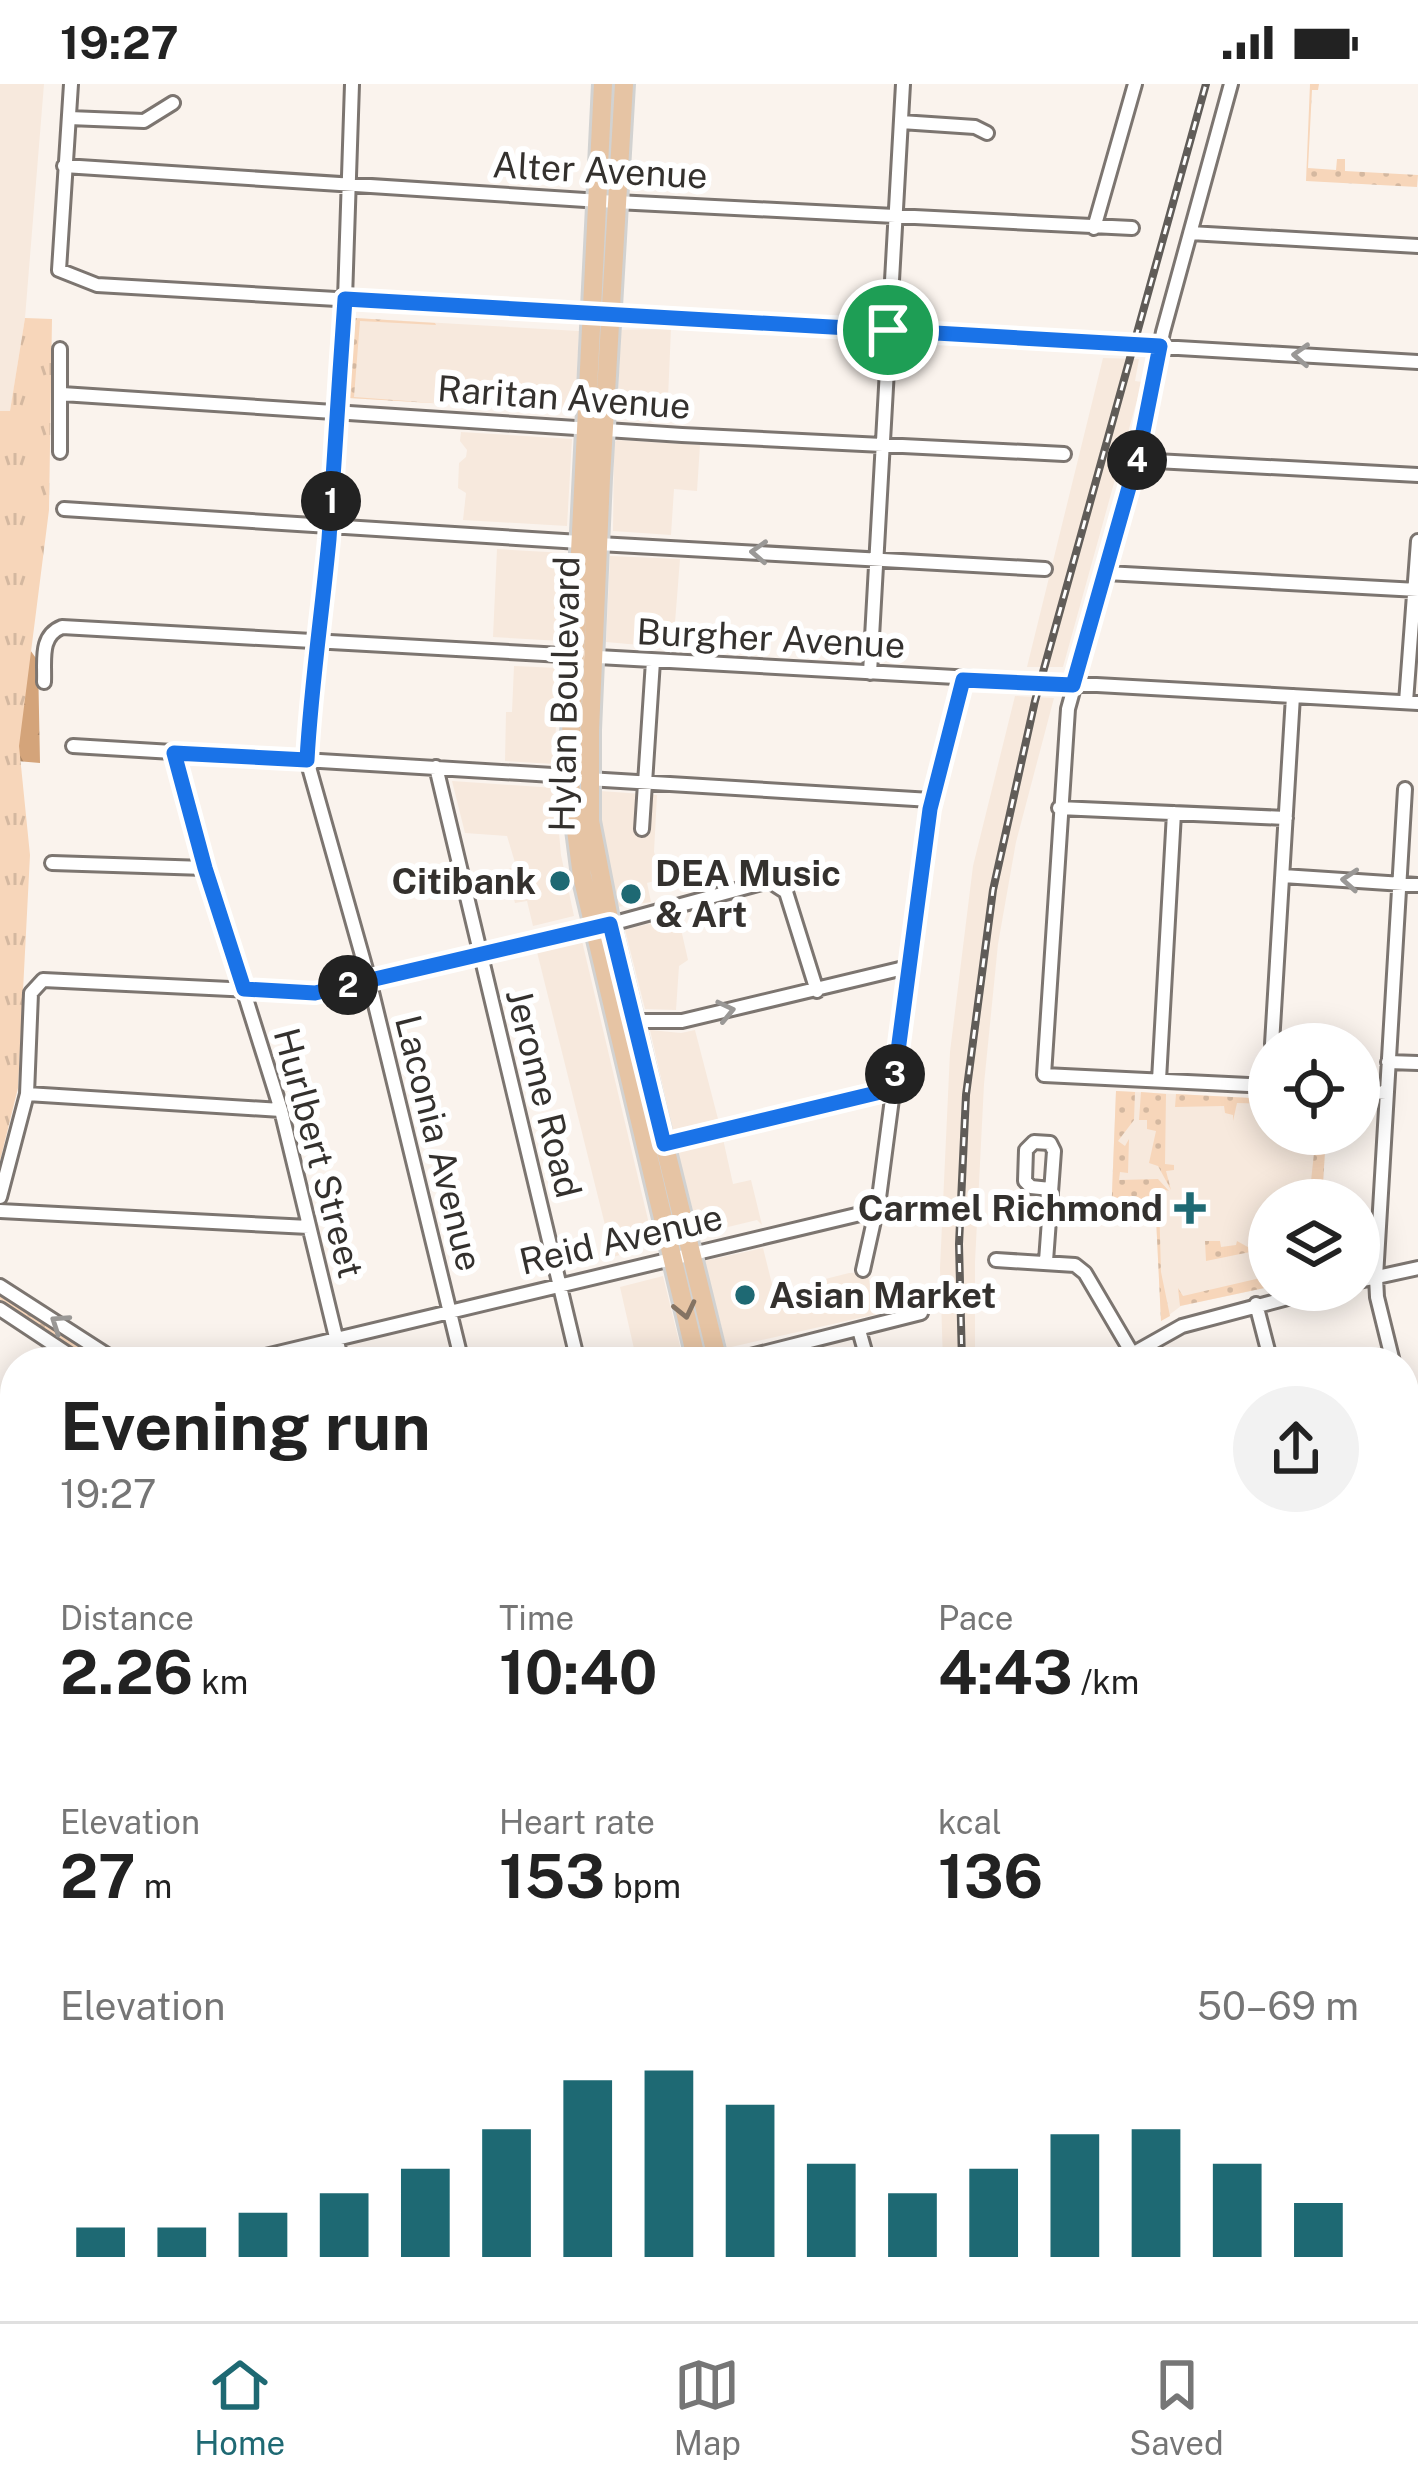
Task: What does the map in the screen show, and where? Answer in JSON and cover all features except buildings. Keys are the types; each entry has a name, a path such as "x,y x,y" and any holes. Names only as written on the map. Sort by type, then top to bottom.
{"main road":[{"name":"Hylan Boulevard","path":"603,84 608,201"},
{"name":"Hylan Boulevard","path":"624,84 608,201 601,315 578,858 634,1021 664,1144 695,1347"},
{"name":"Hylan Boulevard","path":"602,926 681,1256 716,1347"}],"street":[{"path":"71,84 59,270 97,285 1418,362"},
{"name":"Laconia Avenue","path":"352,84 345,299 330,525 307,760 369,980 457,1347"},
{"path":"870,674 903,84"},
{"path":"1094,228 1135,84"},
{"path":"1231,84 1160,346 1137,460 1073,685 1064,736 1044,1075 1248,1085"},
{"path":"69,118 146,120 173,103"},
{"path":"901,122 975,127 987,134"},
{"name":"Alter Avenue","path":"64,166 608,201 1132,227"},
{"path":"1190,233 1418,246"},
{"path":"60,349 60,452"},
{"name":"Raritan Avenue","path":"62,394 1064,454"},
{"path":"1137,460 1418,475"},
{"path":"64,509 1045,569"},
{"path":"1412,702 1418,541"},
{"path":"1106,573 1417,590"},
{"name":"Burgher Avenue","path":"44,682 46,642 51,632 62,627 1412,702"},
{"path":"642,829 652,661"},
{"path":"863,1270 877,1210 932,800 963,680"},
{"path":"1274,1023 1294,696"},
{"path":"74,746 932,800"},
{"name":"Hurlbert Street","path":"174,753 281,1109 339,1347"},
{"name":"Jerome Road","path":"436,767 574,1347"},
{"path":"1380,1203 1405,789"},
{"path":"1059,808 1286,818"},
{"path":"1159,1081 1174,812"},
{"path":"52,863 205,868"},
{"path":"1283,876 1418,885"},
{"path":"0,1197 27,1094 31,993 37,983 50,978 315,993 774,882 786,892 817,991"},
{"path":"634,1021 682,1021 908,968"},
{"path":"1388,1062 1418,1063"},
{"path":"664,1144 893,1089"},
{"path":"1380,1093 1386,1093"},
{"path":"27,1094 281,1109"},
{"path":"1046,1262 1050,1189"},
{"path":"0,1210 309,1227"},
{"name":"Reid Avenue","path":"298,1347 877,1210"},
{"path":"996,1260 1070,1263 1085,1273 1137,1347"},
{"path":"1380,1276 1418,1268"},
{"path":"0,1286 95,1347"},
{"path":"1144,1347 1182,1326 1248,1306"},
{"path":"0,1309 57,1347"},
{"path":"1380,1309 1389,1347"},
{"path":"1258,1311 1267,1347"},
{"path":"786,1347 921,1313"},
{"path":"859,1330 864,1347"}],"shaded area":[{"path":"0,84 44,84 25,318 10,412 0,411"},
{"path":"355,318 579,331 575,411 349,398"},
{"path":"671,329 667,421 617,417 621,330"},
{"path":"1103,358 1139,359 1135,381 1142,382 1063,667 1027,667"},
{"path":"461,432 572,439 567,526 463,520 466,493 458,488 459,463 467,450 460,441"},
{"path":"617,440 700,445 697,491 674,489 671,535 613,531"},
{"path":"497,549 565,553 561,641 493,637"},
{"path":"610,556 680,559 673,648 606,642"},
{"path":"514,666 559,668 554,764 505,761 506,712 512,712"},
{"path":"1015,696 1054,698 1016,842 998,944 984,1084 975,1347 943,1347 940,1268 950,1052 973,866"},
{"path":"452,781 555,788 561,855 574,916 533,926 527,901 515,903 506,870 516,866 507,836 465,833"},
{"path":"600,791 657,795 654,852 662,879 647,883 651,902 617,907 601,830"},
{"path":"678,916 688,960 679,966 676,1010 645,1009 625,930"},
{"path":"582,941 654,1245 613,1257 537,952"},
{"path":"650,1030 695,1030 718,1119 673,1130"},
{"name":"Carmel Richmond","path":"1116,1091 1248,1098 1248,1155 1325,1155 1323,1179 1248,1179 1248,1292 1181,1306 1161,1321 1156,1217 1111,1219"},
{"path":"723,1139 733,1184 751,1180 762,1225 757,1220 699,1234 677,1150"},
{"path":"763,1248 774,1292 867,1272 877,1314 727,1347 704,1261"},
{"path":"663,1276 680,1347 634,1347 620,1287"}],"green space":[{"path":"1310,84 1319,84 1318,90 1312,90 1308,168 1336,170 1337,159 1345,159 1345,171 1418,175 1417,187 1306,181"},
{"path":"25,318 52,319 49,510 19,746 30,855 18,1088 0,1161 0,411 10,411"},
{"path":"355,318 436,325 360,321 354,397 447,404 349,398"},
{"path":"18,633 38,661 40,763 5,760"},
{"path":"1116,1091 1135,1092 1134,1120 1118,1141 1125,1146 1129,1139 1128,1173 1120,1172 1119,1180 1158,1179 1169,1191 1160,1188 1153,1193 1159,1201 1161,1272 1170,1316 1161,1321 1156,1217 1111,1219"},
{"path":"1141,1092 1166,1094 1165,1164 1174,1165 1174,1170 1166,1171 1171,1190 1158,1166 1149,1163 1156,1131 1147,1129 1147,1120 1139,1120"},
{"path":"1176,1094 1248,1098 1248,1103 1237,1103 1233,1121 1224,1106 1175,1107"},
{"path":"1314,1155 1325,1155 1323,1179 1311,1179"},
{"path":"1205,1241 1220,1241 1221,1247 1237,1241 1248,1247 1248,1252 1206,1261"},
{"path":"1248,1281 1248,1291 1180,1306 1178,1288 1183,1296"},
{"path":"3,1294 83,1347 73,1347 0,1303"}],"railway":[{"path":"962,1347 959,1244 966,1095 993,890 1035,701 1206,84"}],"place":[{"name":"Citibank","path":"560,881"},
{"name":"DEA Music & Art","path":"631,894"},
{"name":"Carmel Richmond","path":"1190,1208"},
{"name":"Asian Market","path":"745,1295"}],"route":[{"path":"345,299 888,330 1160,346 1139,452 1073,685 963,680 930,809 893,1089 664,1144 610,924 315,993 244,989 174,753 307,760 329,537 345,299"}]}
